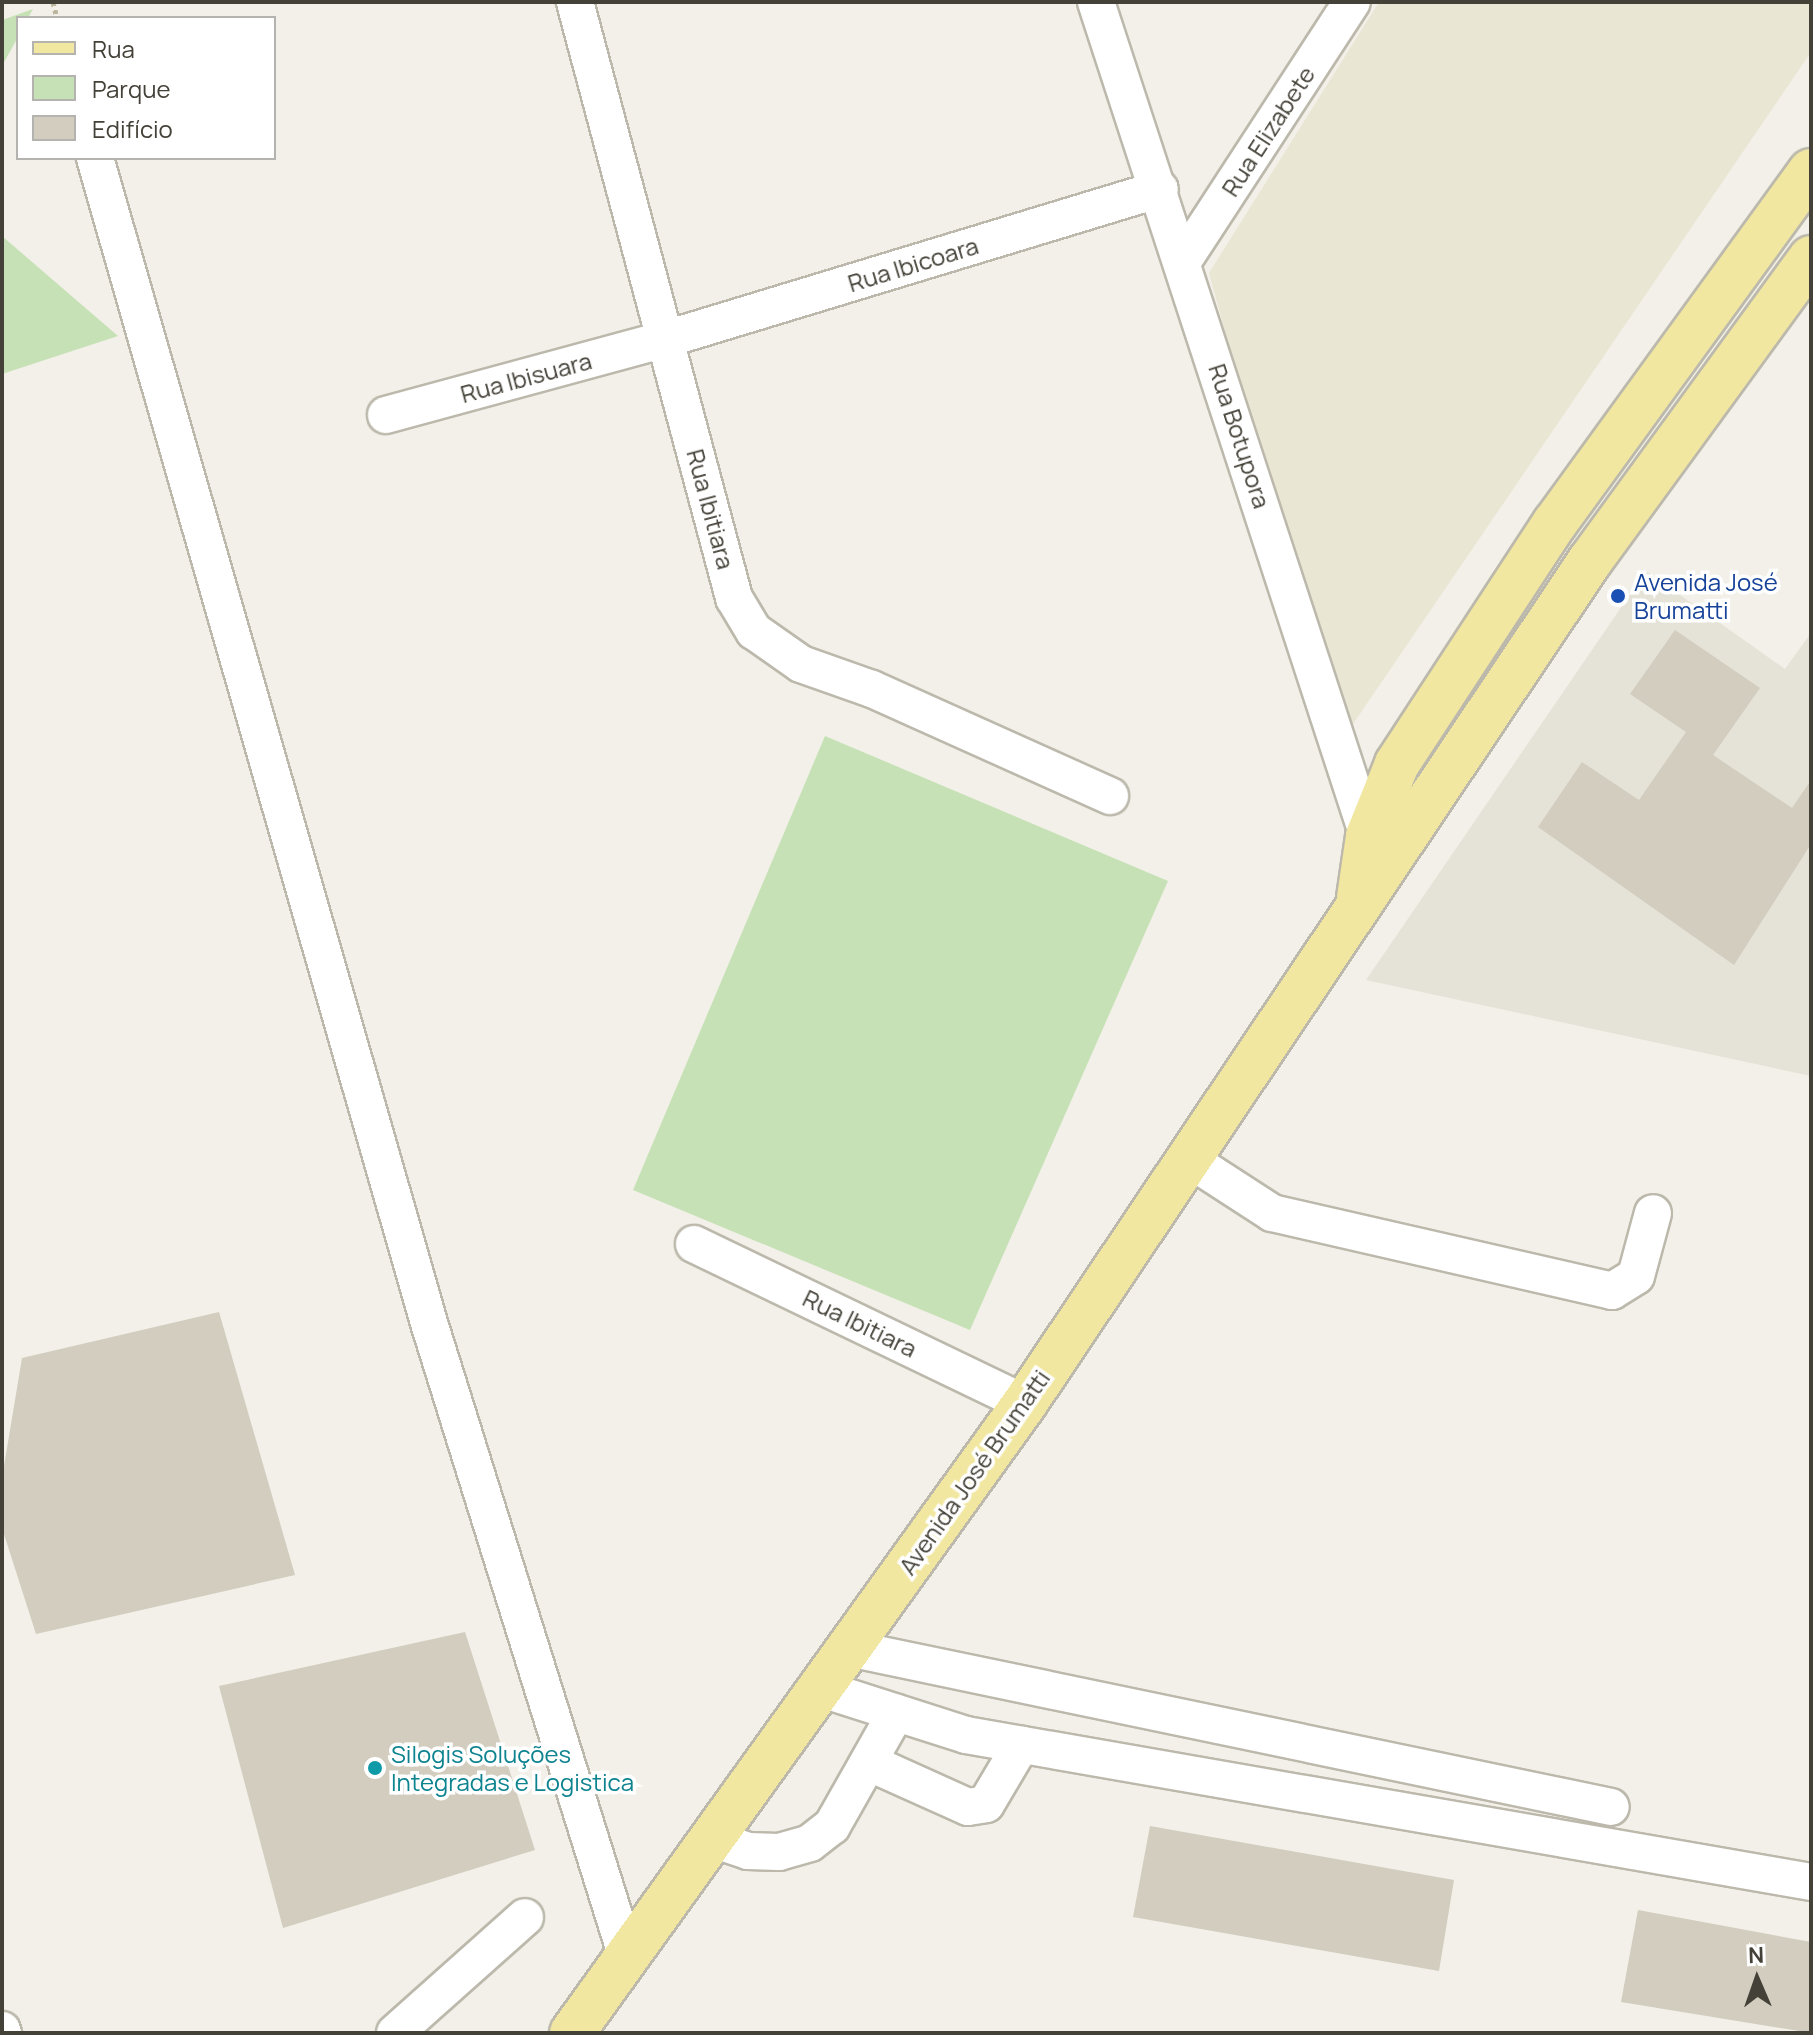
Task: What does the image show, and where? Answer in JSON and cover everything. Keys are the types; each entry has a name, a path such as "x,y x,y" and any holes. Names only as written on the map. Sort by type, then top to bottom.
{"main road":[{"name":"Avenida José Brumatti","path":"1380,851 1397,764 1547,536 1811,171"},
{"name":"Avenida José Brumatti","path":"572,2033 625,1951 1025,1403 1359,898 1380,851 1811,258"}],"street":[{"name":"Rua Ibitiara","path":"575,2 734,598 754,631 801,664 872,689 1110,796"},
{"name":"Rua Botupora","path":"1096,2 1380,851"},
{"name":"Rua Elizabete","path":"1183,261 1352,2"},
{"path":"96,160 430,1326 625,1951"},
{"name":"Rua Ibicoara","path":"666,339 1160,189"},
{"name":"Rua Ibisuara","path":"386,415 666,339"},
{"path":"1187,1158 1272,1213 1612,1291 1636,1276 1653,1213"},
{"name":"Rua Ibitiara","path":"694,1244 1025,1403"},
{"path":"848,1648 1611,1807"},
{"path":"819,1688 896,1713 1021,1745 1811,1882"},
{"path":"709,1838 748,1851 779,1852 810,1843 832,1826 896,1713"},
{"path":"870,1763 968,1807 986,1804 1021,1745"},
{"path":"395,2033 525,1917"}],"shaded area":[{"path":"1379,2 1811,2 1811,52 1338,746 1209,273"},
{"path":"1646,571 1785,669 1811,633 1811,1076 1366,980"}],"green space":[{"path":"33,9 29,16 16,16 16,41 2,66 2,20"},
{"path":"2,236 118,336 2,374"},
{"path":"825,736 1168,881 970,1330 633,1190"}],"building":[{"path":"1675,630 1760,688 1713,755 1792,808 1811,780 1811,844 1734,965 1538,827 1582,762 1639,800 1686,732 1630,694"},
{"path":"219,1312 295,1575 36,1634 2,1528 2,1478 22,1358"},
{"name":"Silogis Soluções Integradas e Logistica","path":"465,1632 535,1850 283,1928 219,1686"},
{"path":"1150,1826 1454,1880 1439,1971 1133,1917"},
{"path":"1638,1910 1811,1942 1811,2033 1621,2002"}],"place":[{"name":"Avenida José Brumatti","path":"1618,596"},
{"name":"Silogis Soluções Integradas e Logistica","path":"375,1768"}]}
